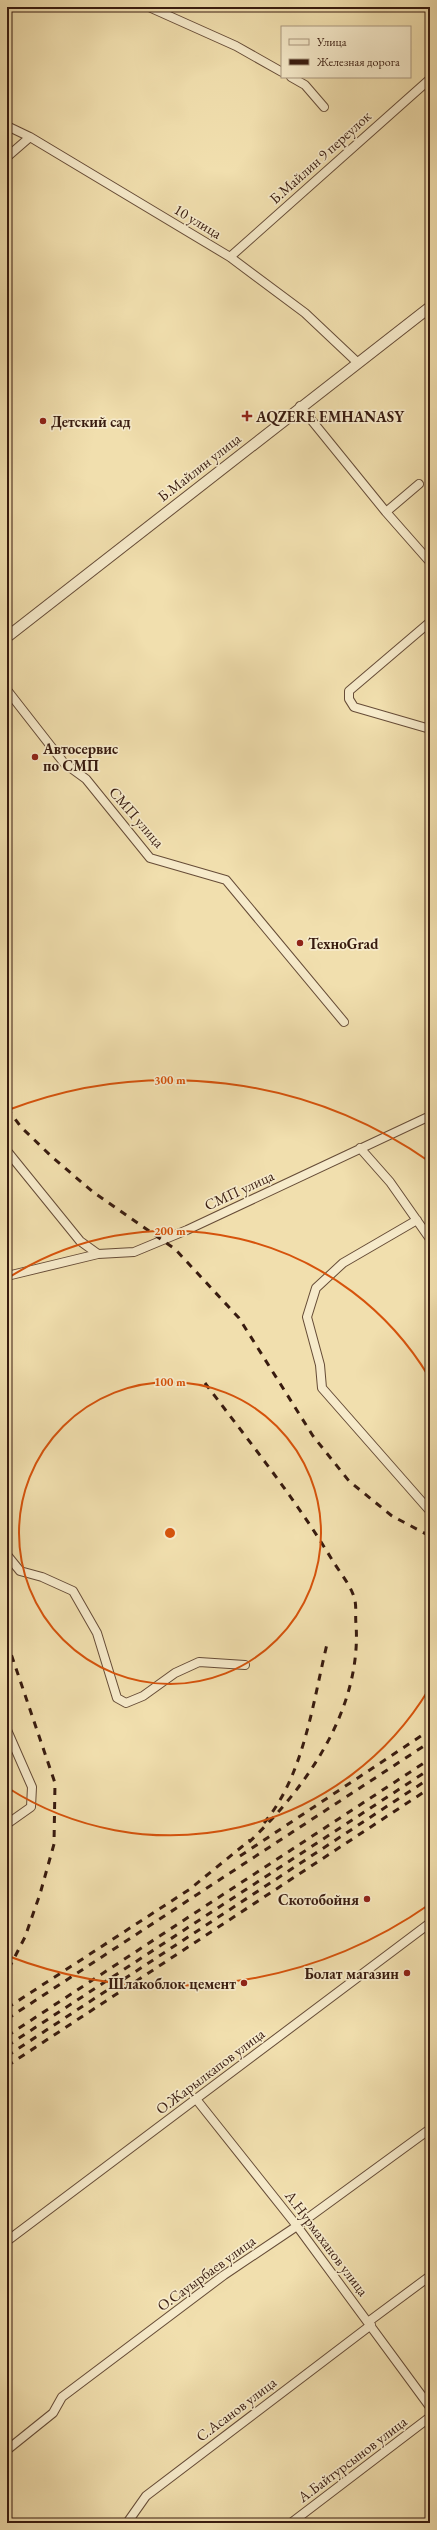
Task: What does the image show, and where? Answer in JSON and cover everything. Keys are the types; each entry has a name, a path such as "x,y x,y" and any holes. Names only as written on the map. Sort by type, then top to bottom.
{"street":[{"path":"149,7 236,46 281,71"},
{"path":"293,78 306,85 324,107"},
{"name":"Б.Майлин 9 переулок","path":"230,257 430,79"},
{"name":"10 улица","path":"7,126 30,137 230,257 305,314 358,363"},
{"path":"7,157 30,137"},
{"name":"Б.Майлин улица","path":"7,637 300,406 430,307"},
{"path":"300,406 386,512 430,562"},
{"path":"386,512 419,484"},
{"path":"430,622 349,690 349,699 354,707 430,729"},
{"name":"СМП улица","path":"7,690 64,763 86,779 150,858 226,880 344,1022"},
{"name":"СМП улица","path":"7,1276 98,1254 134,1252 162,1241 430,1116"},
{"path":"360,1148 390,1182 430,1239"},
{"path":"7,1151 80,1241 98,1254"},
{"path":"417,1220 343,1263 316,1288 307,1317 320,1366 322,1388 430,1511"},
{"path":"7,1555 20,1571 42,1577 73,1591 97,1633 117,1698 126,1703 143,1696 175,1674 199,1662 245,1665"},
{"path":"7,1730 32,1787 31,1807 7,1824"},
{"name":"О.Жарылкапов улица","path":"7,2241 430,1924"},
{"name":"А.Нурмаханов улица","path":"196,2100 297,2226 370,2323 430,2407"},
{"name":"О.Сауырбаев улица","path":"7,2450 53,2413 62,2397 224,2275 297,2226 430,2129"},
{"name":"С.Асанов улица","path":"127,2523 146,2496 430,2276"},
{"name":"А.Байтурсынов улица","path":"292,2523 430,2417"}],"railway":[{"path":"7,1108 21,1127 51,1156 93,1192 175,1249 239,1318 313,1436 349,1481 392,1516 430,1536"},
{"path":"205,1383 302,1513 347,1582 355,1600 355,1656 350,1687 340,1717 326,1745 309,1773 289,1799 246,1845"},
{"path":"264,1823 278,1804 298,1759 306,1736 328,1640"},
{"path":"7,1642 55,1783 54,1844 40,1894 25,1937 7,1972"},
{"path":"240,1856 430,1730"},
{"path":"7,2019 430,1742"},
{"path":"7,2036 430,1759"},
{"path":"7,2046 430,1769"},
{"path":"7,2056 430,1778"},
{"path":"7,2066 430,1788"},
{"path":"7,2008 190,1889 250,1840"}],"place":[{"name":"AQZERE EMHANASY","path":"247,416"},
{"name":"Детский сад","path":"43,421"},
{"name":"Автосервис по СМП","path":"35,757"},
{"name":"ТехноGrad","path":"300,943"},
{"name":"Скотобойня","path":"367,1899"},
{"name":"Болат магазин","path":"407,1973"},
{"name":"Шлакоблок цемент","path":"244,1983"}]}
